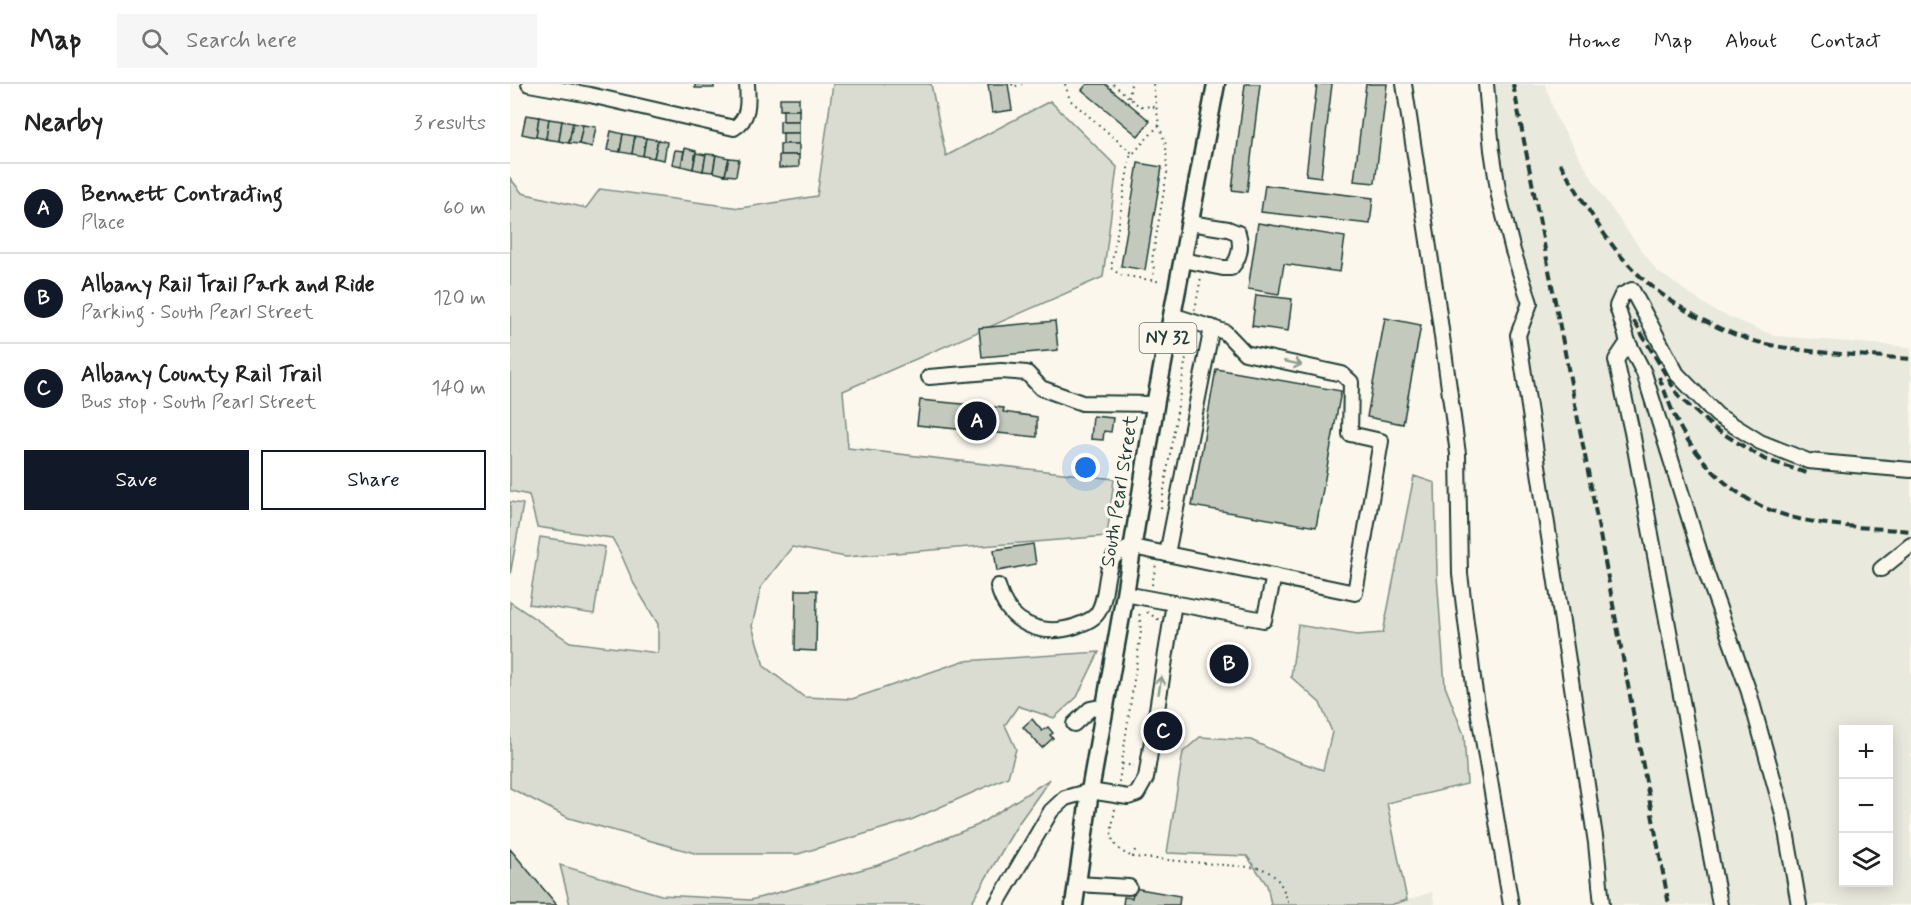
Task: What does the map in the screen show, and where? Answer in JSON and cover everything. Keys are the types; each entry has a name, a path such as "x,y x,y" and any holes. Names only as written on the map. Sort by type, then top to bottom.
{"main road":[{"name":"South Pearl Street","path":"1074,905 1105,706 1133,595 1133,547 1155,404 1183,260 1196,224 1216,84"}],"street":[{"path":"529,84 590,89 734,128 741,124 746,116 747,84"},
{"path":"1404,84 1458,454 1460,574 1473,675 1511,905"},
{"path":"1486,84 1499,196 1513,251 1530,303 1518,335 1596,843 1602,905"},
{"path":"1183,260 1223,268 1231,268 1237,261 1241,243 1238,233 1228,229 1196,224"},
{"path":"1799,905 1783,814 1749,692 1706,572 1644,373 1628,342 1617,306 1622,295 1632,290 1677,374 1717,415 1760,442 1808,460 1911,470"},
{"path":"998,586 1001,601 1025,625 1046,631 1067,629 1085,623 1096,614 1106,593 1111,562 1116,555 1133,547 1355,593 1381,441 1350,434 1351,382 1342,374 1245,352 1219,329 1172,315"},
{"path":"1167,554 1219,329"},
{"path":"1628,342 1616,360 1632,432 1720,905"},
{"path":"929,378 1001,371 1027,373 1041,388 1082,403 1155,404"},
{"path":"1881,569 1911,545"},
{"path":"1133,595 1264,620 1274,576"},
{"path":"996,905 1051,811 1065,798 1090,792 1122,796 1137,794 1146,778 1174,603"},
{"path":"1074,724 1090,709 1105,706"},
{"path":"1077,884 1129,887"}],"path":[{"path":"1012,84 1013,87 1022,84"},
{"path":"1065,84 1070,100 1132,153"},
{"path":"1113,84 1139,106 1156,107"},
{"path":"1129,98 1131,84"},
{"path":"1153,84 1159,125 1166,145 1167,173 1152,260 1153,280"},
{"path":"1159,125 1132,153 1111,268 1120,275 1178,285"},
{"path":"1133,595 1139,610 1141,632 1122,796 1111,839 1123,853 1133,857 1260,868 1271,872 1280,880 1289,905"},
{"path":"1133,857 1135,850"}],"shaded area":[{"path":"833,84 931,84 946,156 1050,101 1117,167 1103,277 843,391 848,448 1114,479 1107,536 846,557 792,547 761,587 752,626 764,666 804,697 852,699 963,661 1099,652 1077,697 1054,718 1018,706 1005,725 1016,749 1008,777 911,820 798,854 698,854 569,818 510,788 510,602 570,642 658,653 658,624 634,584 612,538 537,527 529,495 510,491 510,178 522,193 586,208 600,189 740,208 817,196"},
{"path":"1481,84 1545,84 1556,117 1603,197 1657,271 1713,310 1775,336 1911,347 1911,905 1606,905 1538,398 1524,344"},
{"path":"1414,476 1435,483 1437,576 1445,686 1464,735 1467,784 1387,803 1407,900 1390,905 1271,905 1267,885 1247,856 1167,853 1183,752 1200,737 1251,740 1289,758 1323,770 1332,732 1320,703 1291,677 1298,625 1357,635 1383,633"},
{"path":"510,502 523,504 510,575"},
{"path":"540,537 605,547 594,614 529,604"},
{"path":"1050,779 1018,824 970,905 570,905 560,865 661,895 751,900 878,865 978,825"},
{"path":"1432,892 1435,905 1390,905 1407,900"}],"building":[{"path":"695,84 714,84 714,88 695,88"},
{"path":"988,84 1008,84 1012,110 992,113"},
{"path":"1087,84 1105,84 1150,121 1138,136 1082,90"},
{"path":"1245,84 1260,84 1247,192 1232,190"},
{"path":"1317,84 1332,84 1321,177 1306,175"},
{"path":"1366,84 1387,84 1375,183 1354,181"},
{"path":"780,98 799,98 799,110 780,110"},
{"path":"783,110 799,110 799,121 783,121"},
{"path":"526,115 539,117 536,137 522,134"},
{"path":"539,117 549,119 546,139 536,137"},
{"path":"549,119 562,121 559,141 546,139"},
{"path":"562,121 573,123 569,143 559,141"},
{"path":"780,121 799,121 799,133 780,133"},
{"path":"573,123 583,125 579,144 569,143"},
{"path":"583,125 596,127 592,147 579,144"},
{"path":"611,131 623,134 620,152 607,150"},
{"path":"783,133 799,133 799,144 783,144"},
{"path":"623,134 635,136 632,154 620,152"},
{"path":"635,136 646,138 643,156 632,154"},
{"path":"646,138 658,140 654,158 643,156"},
{"path":"658,140 667,142 664,160 654,158"},
{"path":"780,144 799,144 799,155 780,155"},
{"path":"685,148 696,151 693,169 681,166"},
{"path":"675,150 684,151 681,166 672,164"},
{"path":"696,153 706,155 703,171 693,169"},
{"path":"706,154 716,155 713,172 703,171"},
{"path":"716,155 729,158 725,175 713,172"},
{"path":"779,155 799,155 799,167 779,168"},
{"path":"729,158 739,159 736,176 725,175"},
{"path":"1138,163 1162,167 1145,270 1121,266"},
{"path":"1265,185 1373,198 1370,224 1261,212"},
{"path":"1258,223 1345,237 1340,272 1284,264 1279,294 1248,289"},
{"path":"1256,295 1292,299 1288,331 1252,326"},
{"path":"1385,318 1421,325 1403,424 1367,417"},
{"path":"1055,321 1058,350 982,357 979,328"},
{"path":"1216,369 1341,391 1316,527 1192,506"},
{"path":"920,400 1004,408 1003,412 1037,417 1037,437 917,425"},
{"path":"1093,416 1113,418 1111,432 1104,431 1103,440 1091,439"},
{"path":"1033,544 1036,564 997,571 994,550"},
{"path":"796,590 817,590 816,651 795,650"},
{"path":"1032,719 1042,731 1048,727 1053,733 1050,735 1053,738 1042,748 1023,727"},
{"path":"510,849 557,905 510,905"},
{"path":"1134,888 1180,896 1179,905 1123,905 1124,897 1132,898"}],"railway":[{"path":"1513,84 1669,905"},
{"path":"1560,163 1601,229 1629,265 1658,291 1692,314 1729,332 1766,344 1820,352 1911,359"},
{"path":"1634,321 1679,397 1714,428 1764,459 1810,474"},
{"path":"1659,377 1685,436 1708,466 1733,489 1758,504 1784,515 1812,522 1911,531"}],"place":[{"name":"Bennett Contracting","path":"977,421"},
{"name":"Albany Rail Trail Park and Ride","path":"1229,664"},
{"name":"Albany County Rail Trail","path":"1163,731"}]}
